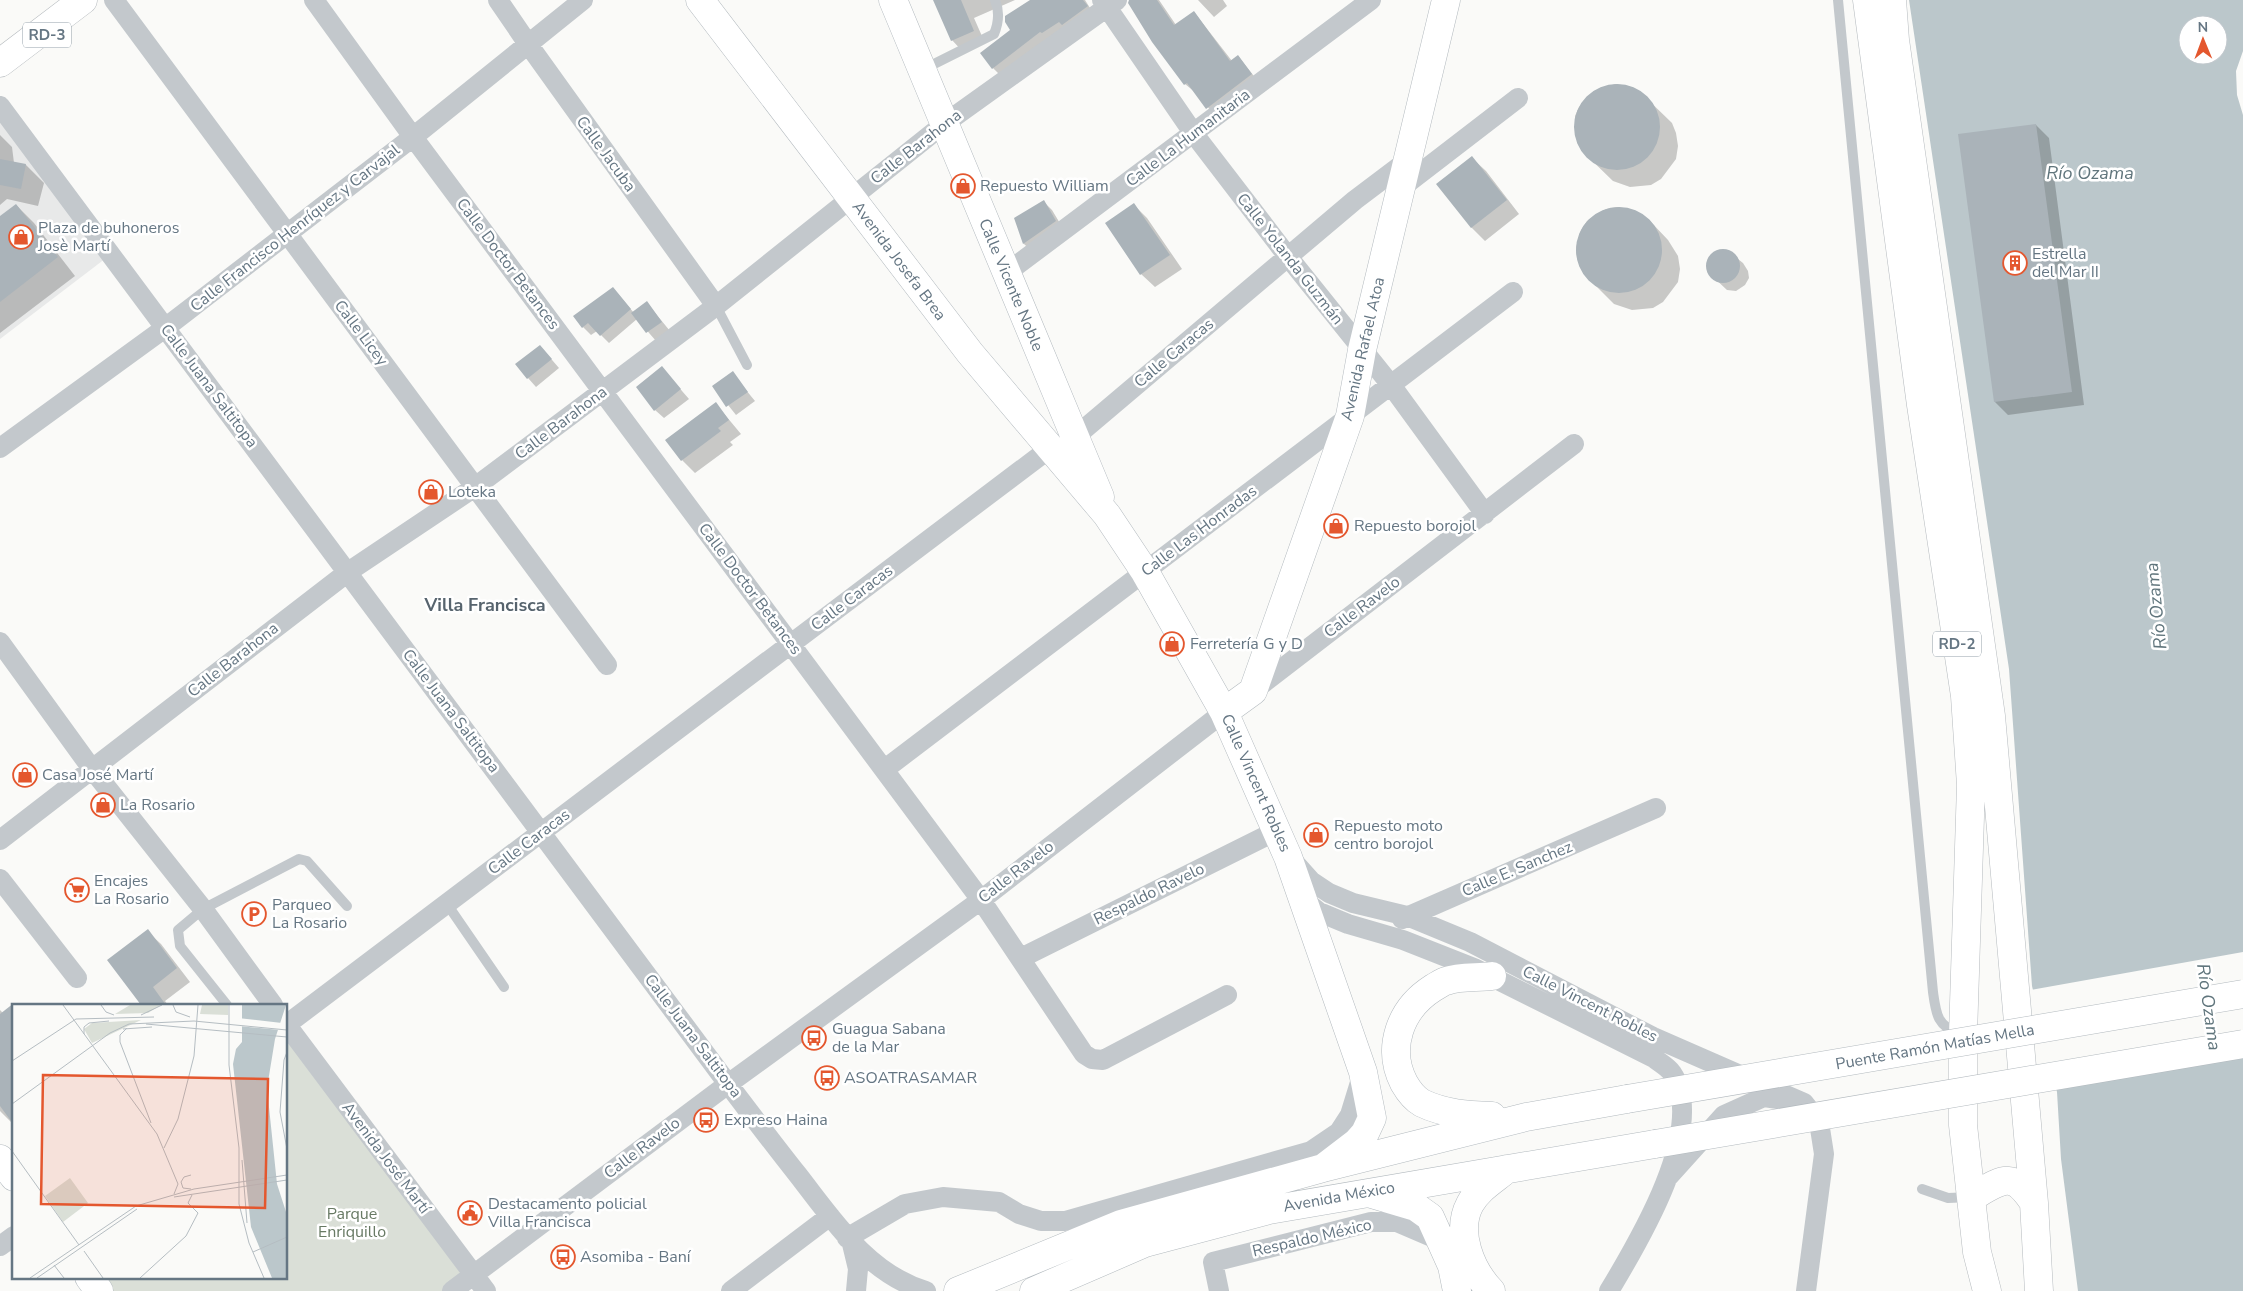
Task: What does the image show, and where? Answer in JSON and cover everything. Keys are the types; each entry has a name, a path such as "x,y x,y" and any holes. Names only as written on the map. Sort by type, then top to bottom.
{"main road":[{"name":"RD-3","path":"0,63 83,0"},
{"name":"RD-3","path":"0,69 94,0"},
{"name":"Avenida Josefa Brea","path":"700,0 970,353 1049,449 1107,515"},
{"name":"Calle Vicente Noble","path":"893,0 1005,274 1076,436 1107,515"},
{"name":"Avenida Rafael Atoa","path":"1253,691 1350,416 1362,350 1446,0"},
{"name":"RD-2","path":"1867,0 1921,405 1965,696 1971,785 1963,1035 1963,1125 1977,1252 1987,1291"},
{"name":"RD-2","path":"1892,0 1895,40 1991,716 2034,1203 2039,1291"},
{"name":"Calle Vincent Robles","path":"1107,515 1145,572 1224,712 1278,830 1288,857"},
{"name":"Calle Ravelo","path":"1224,712 1253,691"},
{"name":"Avenida México","path":"1288,857 1363,1072 1372,1118 1365,1133 1357,1142 1323,1168"},
{"path":"1492,976 1446,981 1421,996 1406,1013 1398,1032 1396,1051 1398,1071 1407,1089 1420,1102 1455,1115 1526,1117"},
{"name":"Puente Ramón Matías Mella","path":"1627,1099 2243,994"},
{"name":"Avenida México","path":"1034,1291 1145,1243 1269,1210 2243,1044"},
{"name":"Avenida México","path":"958,1291 1121,1224 1323,1168 1526,1117 1627,1099"},
{"path":"0,1159 12,1174"},
{"path":"1491,1291 1482,1280 1469,1257 1463,1225 1470,1205 1480,1190 1508,1168"},
{"path":"1972,1197 1997,1183 2013,1181 2023,1186 2034,1203"},
{"path":"1366,1192 1416,1207 1430,1217 1452,1266 1456,1289"},
{"path":"90,1278 99,1291"}],"street":[{"name":"Calle Licey","path":"114,0 607,666"},
{"name":"Calle Doctor Betances","path":"314,0 413,137 981,900 1084,1054 1092,1059 1103,1060 1227,995"},
{"name":"Calle Jacuba","path":"498,0 716,306"},
{"name":"Calle Francisco Henríquez y Carvajal","path":"0,448 166,328 413,137 583,0"},
{"name":"Calle La Humanitaria","path":"1005,274 1371,0"},
{"name":"Calle Barahona","path":"0,840 348,572 475,487 716,306 944,124 1108,3"},
{"name":"Calle Yolanda Guzmán","path":"1108,3 1194,134 1289,258 1391,385 1484,514"},
{"path":"1401,188 1518,98"},
{"name":"Calle Juana Saltitopa","path":"0,106 728,1084 830,1216 850,1241 887,1272 911,1287 926,1291"},
{"name":"Calle Caracas","path":"288,1023 542,833 1049,449 1076,436 1289,258 1355,200 1408,160"},
{"name":"Calle Las Honradas","path":"885,769 1514,292"},
{"name":"Calle Ravelo","path":"1253,691 1574,444"},
{"path":"0,642 92,769 203,909 272,1004"},
{"name":"Calle Ravelo","path":"452,1291 728,1084 981,900 1224,712"},
{"name":"Calle E. Sanchez","path":"1379,933 1407,916 1656,808"},
{"name":"Respaldo Ravelo","path":"1021,958 1278,830"},
{"name":"Calle Vincent Robles","path":"1288,857 1311,881 1329,893 1352,903 1407,916 1470,942 1677,1048 1804,1103"},
{"path":"0,879 77,978"},
{"path":"1304,900 1319,912 1348,924 1402,940 1492,976 1654,1058 1671,1072 1681,1097 1682,1119 1669,1176 1634,1249 1609,1291"},
{"name":"Avenida José Martí","path":"288,1027 486,1291"},
{"path":"856,1291 858,1269 850,1241 905,1204 943,1197 999,1202 1019,1214 1040,1221 1065,1220 1311,1151 1339,1132 1350,1115 1363,1072"},
{"path":"1669,1176 1724,1115 1764,1097 1804,1103 1819,1122 1824,1154 1806,1291"},
{"path":"731,1291 830,1216"},
{"name":"Respaldo México","path":"1219,1291 1212,1262 1371,1222 1397,1222 1439,1240"},
{"path":"0,1246 12,1237"}],"lane":[{"path":"921,70 994,34 998,23 998,8 995,0"},
{"path":"1838,0 1936,1013 1946,1029 1963,1035"},
{"path":"716,306 747,366"},
{"path":"226,1004 180,946 178,930 203,909 299,859 307,861 346,906"},
{"path":"447,904 504,987"},
{"path":"1922,1188 1948,1198 1972,1197"}],"shaded area":[{"path":"0,114 110,255 0,339"}],"green space":[{"name":"Parque Enriquillo","path":"288,1028 473,1275 452,1291 99,1291 90,1278 288,1278"}],"water":[{"name":"Río Ozama","path":"1909,0 2243,0 2243,51 2236,71 2237,95 2243,115 2243,1291 2078,1291 2061,1159 2057,1092 2032,986 2009,669"}],"pier":[{"path":"2243,952 2243,1057 2054,1089 2030,990"}],"building":[{"path":"933,0 961,0 974,31 951,41"},
{"path":"1030,0 1083,0 1088,6 1062,25 1059,22 1042,33 1040,32 992,69 980,53 1010,30 1005,22 1005,16"},
{"path":"1129,0 1157,0 1174,25 1194,11 1230,61 1238,55 1252,74 1206,109 1187,83 1184,85 1152,42 1128,3"},
{"path":"1609,84 1625,84 1634,87 1648,96 1657,110 1660,127 1657,144 1648,158 1634,167 1625,170 1609,170 1593,163 1581,151 1574,135 1574,119 1581,103 1593,91"},
{"name":"Estrella del Mar II","path":"2036,124 2072,392 1994,402 1958,134"},
{"path":"1472,156 1507,200 1471,228 1436,184"},
{"path":"0,159 26,164 21,189 0,185"},
{"path":"1044,200 1056,221 1023,244 1014,218"},
{"path":"1134,203 1170,255 1140,275 1105,223"},
{"name":"Plaza de buhoneros Josè Martí","path":"16,204 58,257 0,302 0,216"},
{"path":"1611,207 1627,207 1636,210 1650,219 1659,233 1662,250 1659,267 1650,281 1636,290 1627,293 1611,293 1595,286 1583,274 1576,258 1576,242 1583,226 1595,214"},
{"path":"1723,249 1735,254 1740,266 1735,278 1723,283 1711,278 1706,266 1711,254"},
{"path":"613,287 631,309 600,336 588,323 582,328 573,316"},
{"path":"647,301 662,322 646,333 631,313"},
{"path":"540,345 552,359 527,379 515,364"},
{"path":"662,366 681,389 654,411 636,387"},
{"path":"733,371 748,392 726,407 712,386"},
{"path":"716,402 729,420 718,428 721,431 681,461 665,440"},
{"path":"148,929 177,968 153,987 165,1004 140,1004 107,960"},
{"path":"12,1005 12,1122 0,1106 0,1014"}],"place":[{"name":"Repuesto William","path":"963,186"},
{"name":"Plaza de buhoneros Josè Martí","path":"21,237"},
{"name":"Estrella del Mar II","path":"2015,263"},
{"name":"Loteka","path":"431,492"},
{"name":"Repuesto borojol","path":"1336,526"},
{"name":"Ferretería G y D","path":"1172,644"},
{"name":"Casa José Martí","path":"25,775"},
{"name":"La Rosario","path":"103,805"},
{"name":"Repuesto moto centro borojol","path":"1316,835"},
{"name":"Encajes La Rosario","path":"77,890"},
{"name":"Parqueo La Rosario","path":"254,914"},
{"name":"Guagua Sabana de la Mar","path":"814,1038"},
{"name":"ASOATRASAMAR","path":"827,1078"},
{"name":"Expreso Haina","path":"706,1120"},
{"name":"Destacamento policial Villa Francisca","path":"470,1213"},
{"name":"Asomiba - Baní","path":"563,1257"}],"district":[{"name":"Villa Francisca","path":"485,605"}]}
